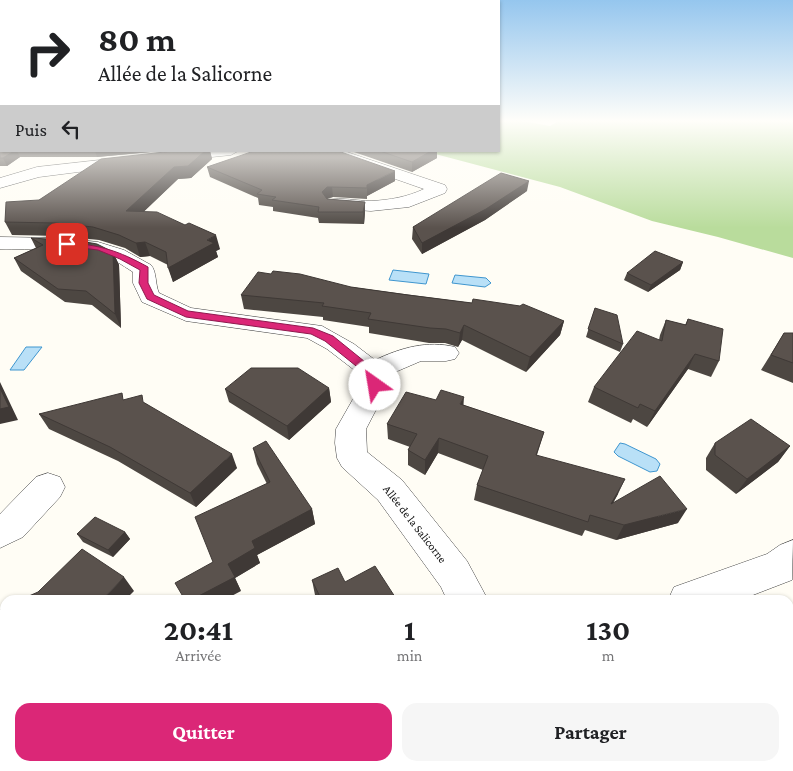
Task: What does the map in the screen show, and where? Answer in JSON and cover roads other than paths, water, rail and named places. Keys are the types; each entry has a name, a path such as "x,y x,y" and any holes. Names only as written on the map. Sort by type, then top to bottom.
{"street":[{"path":"0,183 37,172 181,156"},
{"path":"334,204 371,206 409,202 439,189 343,156"},
{"path":"0,244 67,244 99,248 123,257 144,269 144,283 150,297 186,314 313,332 329,338 371,373 418,353 446,354"},
{"name":"Allée de la Salicorne","path":"371,373 375,385 351,429 350,443 353,458 390,490 454,574 465,595"},
{"path":"0,532 12,526 48,487"},
{"path":"702,595 779,568 793,557"}],"water":[{"path":"393,270 429,274 426,284 389,280"},
{"path":"455,275 486,278 491,283 485,287 452,283"},
{"path":"26,347 42,347 24,370 10,370"},
{"path":"620,443 656,459 660,464 657,471 650,472 618,456 614,452"}]}
